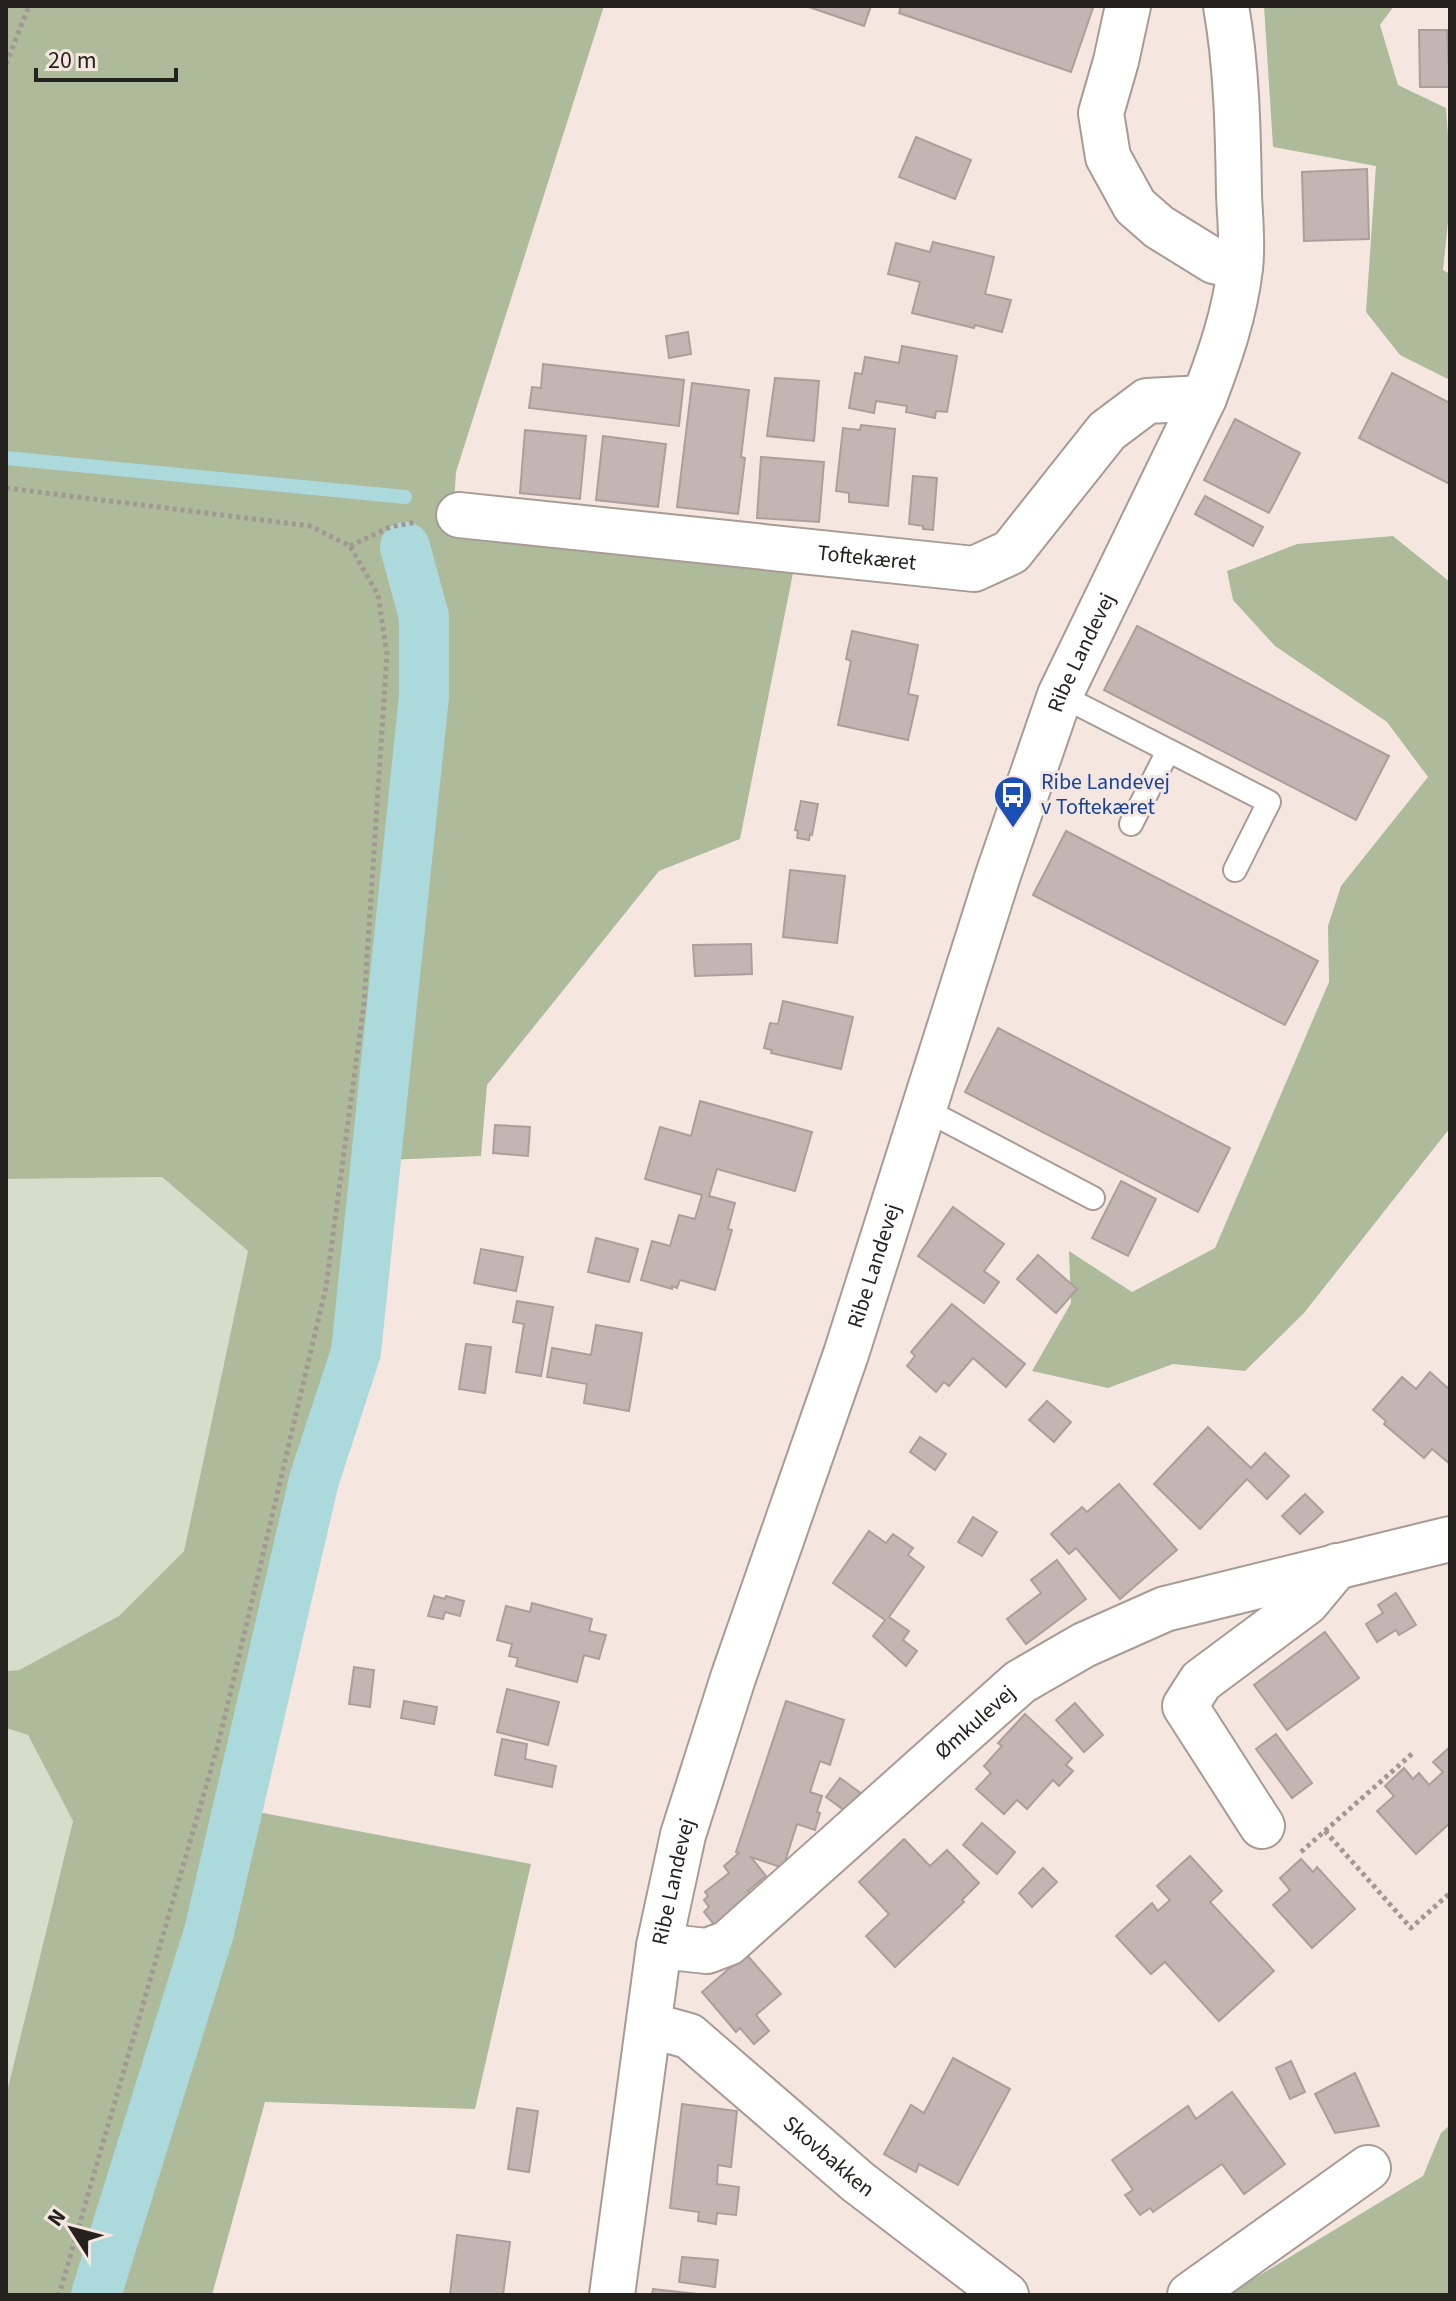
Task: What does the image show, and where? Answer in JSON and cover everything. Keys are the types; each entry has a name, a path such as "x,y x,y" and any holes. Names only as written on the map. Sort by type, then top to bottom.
{"street":[{"path":"1128,6 1101,113 1108,157 1135,206 1159,227 1214,261 1240,267"},
{"name":"Ribe Landevej","path":"612,2295 659,1946 687,1821 733,1678 846,1354 1013,829 1060,695 1204,398 1231,315 1240,267 1238,131 1232,41 1226,6"},
{"name":"Toftekæret","path":"459,515 974,569 1011,552 1107,431 1147,401 1204,398"},
{"name":"Ømkulevej","path":"659,1946 707,1951 728,1943 1020,1682 1084,1645 1165,1609 1450,1539"},
{"path":"1262,1826 1185,1706 1201,1681 1307,1602 1337,1566"},
{"name":"Skovbakken","path":"649,2025 689,2036 858,2182 1006,2295"},
{"path":"1190,2295 1368,2168"}],"lane":[{"path":"1060,695 1269,802 1235,870"},
{"path":"1131,824 1168,751"},
{"path":"924,1109 1093,1198"}],"path":[{"path":"6,64 29,6"},
{"path":"6,488 310,526 350,546 378,595 387,654 364,1003 326,1287 218,1745 59,2295"},
{"path":"350,546 390,527 459,515"},
{"path":"1292,1860 1413,1753"},
{"path":"1325,1831 1411,1928 1450,1893"}],"green space":[{"path":"6,6 604,6 456,472 452,531 793,573 740,839 659,871 487,1085 481,1156 387,1160 248,1810 531,1864 475,2109 265,2102 212,2295 6,2295 6,2096 73,1821 28,1735 6,1728 6,1671 19,1670 119,1616 184,1551 248,1251 162,1177 6,1179"},
{"path":"1264,6 1394,6 1380,25 1398,85 1446,108 1450,202 1443,270 1450,274 1450,380 1400,355 1366,312 1376,166 1273,147"},
{"path":"1393,536 1450,582 1450,1128 1304,1313 1245,1371 1173,1364 1108,1388 1032,1371 1071,1303 1069,1251 1132,1292 1215,1248 1329,982 1328,926 1341,886 1428,777 1387,722 1275,646 1233,600 1227,571 1297,544"},
{"path":"162,1177 248,1251 184,1551 120,1616 18,1670 6,1671 6,1179"},
{"path":"6,1728 28,1735 73,1821 6,2096"},
{"path":"1450,2125 1450,2295 1227,2295 1423,2176 1441,2133"}],"building":[{"path":"806,6 871,6 864,26"},
{"path":"901,6 1093,8 1071,72 899,13"},
{"path":"1419,30 1447,30 1450,87 1420,87"},
{"path":"916,137 971,160 955,199 899,177"},
{"path":"1367,169 1369,239 1304,241 1302,172"},
{"path":"933,242 994,257 985,294 1011,300 1002,332 912,313 920,282 888,274 896,243 930,252"},
{"path":"688,332 691,354 669,358 666,336"},
{"path":"902,346 957,356 947,412 936,411 935,418 906,412 907,406 876,401 874,413 849,408 855,373 862,374 865,357 899,363"},
{"path":"543,364 684,380 679,426 529,408 532,387 541,388"},
{"path":"1392,373 1450,403 1450,484 1359,438"},
{"path":"775,378 819,381 814,441 767,436"},
{"path":"692,383 749,390 738,514 677,507"},
{"path":"1235,419 1300,453 1269,513 1204,480"},
{"path":"861,425 895,429 888,506 849,502 849,493 836,491 843,428 860,430"},
{"path":"525,430 586,436 580,499 520,493"},
{"path":"603,436 666,444 658,507 596,500"},
{"path":"761,457 824,462 819,522 757,518"},
{"path":"913,476 937,478 933,530 909,524"},
{"path":"1205,496 1263,527 1253,546 1195,514"},
{"path":"1137,626 1389,756 1356,820 1104,690"},
{"path":"852,631 918,645 908,694 918,696 908,740 838,725 851,661 846,659"},
{"path":"801,801 818,804 809,840 797,838 798,831 795,830"},
{"path":"1066,831 1318,961 1285,1025 1033,895"},
{"path":"790,870 845,876 837,943 783,937"},
{"path":"751,944 752,974 695,976 693,945"},
{"path":"783,1001 853,1017 841,1069 771,1053 772,1050 764,1048 770,1023 778,1024"},
{"path":"998,1028 1230,1148 1198,1212 965,1092"},
{"path":"700,1101 812,1132 795,1191 717,1169 709,1196 735,1203 728,1229 732,1230 715,1290 680,1280 677,1288 672,1286 672,1289 641,1280 652,1241 670,1246 679,1215 695,1219 702,1195 645,1179 660,1127 691,1136"},
{"path":"495,1125 530,1127 528,1156 493,1153"},
{"path":"1121,1181 1156,1199 1128,1256 1092,1238"},
{"path":"953,1207 1004,1244 984,1271 999,1282 984,1303 918,1256"},
{"path":"596,1238 638,1249 629,1282 588,1272"},
{"path":"481,1249 523,1257 516,1291 474,1283"},
{"path":"1038,1255 1077,1289 1056,1313 1017,1279"},
{"path":"517,1301 553,1307 541,1376 516,1372 524,1324 513,1322"},
{"path":"952,1304 1025,1364 1006,1387 973,1358 949,1386 944,1382 936,1392 907,1366 915,1356 911,1352"},
{"path":"596,1325 642,1333 629,1411 584,1403 587,1384 547,1377 552,1348 591,1355"},
{"path":"466,1344 491,1347 485,1393 459,1389"},
{"path":"1430,1372 1450,1390 1450,1464 1432,1449 1424,1458 1384,1424 1386,1421 1373,1410 1402,1377 1416,1389"},
{"path":"1047,1401 1071,1422 1054,1442 1029,1420"},
{"path":"1208,1427 1251,1468 1265,1453 1289,1476 1267,1499 1247,1479 1200,1529 1154,1484"},
{"path":"920,1437 946,1454 935,1470 910,1452"},
{"path":"1119,1484 1177,1550 1120,1599 1076,1548 1069,1554 1051,1534 1082,1507 1087,1512"},
{"path":"1305,1494 1323,1512 1300,1534 1282,1516"},
{"path":"973,1517 997,1532 982,1556 958,1542"},
{"path":"869,1531 886,1543 893,1534 913,1548 908,1555 924,1567 889,1617 909,1631 903,1640 917,1651 906,1666 873,1636 885,1620 833,1583"},
{"path":"1057,1560 1086,1599 1026,1644 1007,1619 1041,1593 1031,1580"},
{"path":"1396,1593 1416,1625 1399,1635 1396,1630 1377,1642 1366,1624 1383,1613 1378,1605"},
{"path":"434,1596 464,1601 460,1616 445,1612 443,1619 428,1616"},
{"path":"532,1603 592,1619 589,1631 606,1635 599,1659 584,1655 577,1682 516,1666 518,1658 509,1656 512,1644 497,1640 506,1606 530,1612"},
{"path":"1325,1632 1359,1678 1287,1730 1254,1685"},
{"path":"354,1667 374,1670 370,1707 349,1704"},
{"path":"507,1689 559,1702 548,1745 497,1732"},
{"path":"404,1701 437,1707 434,1724 401,1718"},
{"path":"786,1701 844,1720 830,1765 820,1761 810,1792 822,1796 815,1830 797,1824 783,1868 751,1857 766,1876 748,1891 758,1903 717,1928 704,1912 709,1907 704,1900 708,1896 705,1892 729,1873 724,1866 739,1853 736,1852"},
{"path":"1075,1703 1103,1735 1084,1752 1056,1720"},
{"path":"1025,1714 1072,1758 1066,1765 1073,1771 1059,1786 1053,1780 1027,1809 1017,1800 1004,1814 976,1789 991,1773 984,1766 1002,1746 998,1743"},
{"path":"1276,1734 1312,1783 1292,1798 1256,1749"},
{"path":"502,1739 527,1744 525,1759 556,1766 552,1787 495,1775"},
{"path":"1450,1747 1450,1823 1416,1854 1377,1811 1394,1796 1385,1786 1404,1768 1413,1779 1419,1773 1429,1785 1443,1772 1433,1762"},
{"path":"840,1778 866,1797 852,1816 826,1797"},
{"path":"982,1823 1015,1852 997,1874 963,1845"},
{"path":"904,1839 930,1866 947,1850 979,1883 962,1900 964,1902 895,1967 866,1936 889,1914 859,1882"},
{"path":"1190,1856 1222,1891 1210,1902 1274,1971 1219,2021 1165,1962 1151,1974 1116,1936 1152,1903 1158,1911 1170,1900 1157,1886"},
{"path":"1301,1859 1313,1872 1317,1867 1355,1909 1312,1948 1273,1905 1290,1890 1280,1878"},
{"path":"1043,1868 1057,1882 1032,1907 1019,1893"},
{"path":"746,1954 781,1994 756,2015 769,2031 754,2044 740,2028 736,2032 702,1992"},
{"path":"953,2058 1010,2089 958,2185 919,2164 916,2172 884,2154 911,2105 924,2113"},
{"path":"1291,2061 1305,2092 1290,2099 1276,2068"},
{"path":"1355,2073 1379,2126 1335,2133 1315,2094"},
{"path":"1232,2092 1285,2164 1244,2194 1222,2164 1153,2212 1150,2208 1140,2215 1125,2195 1133,2190 1112,2160 1188,2106 1196,2119"},
{"path":"682,2104 737,2111 731,2167 718,2165 717,2184 739,2187 736,2215 717,2213 716,2224 698,2221 699,2212 670,2208"},
{"path":"517,2108 538,2111 529,2172 508,2169"},
{"path":"457,2235 510,2242 503,2295 450,2295"},
{"path":"682,2257 718,2260 715,2287 679,2282"},
{"path":"653,2289 706,2295 652,2295"}],"waterway":[{"path":"6,458 405,497"},
{"path":"96,2295 209,1932 314,1480 356,1352 424,696 424,617 405,547"}],"place":[{"name":"Ribe Landevej v Toftekæret","path":"1013,829"}]}
